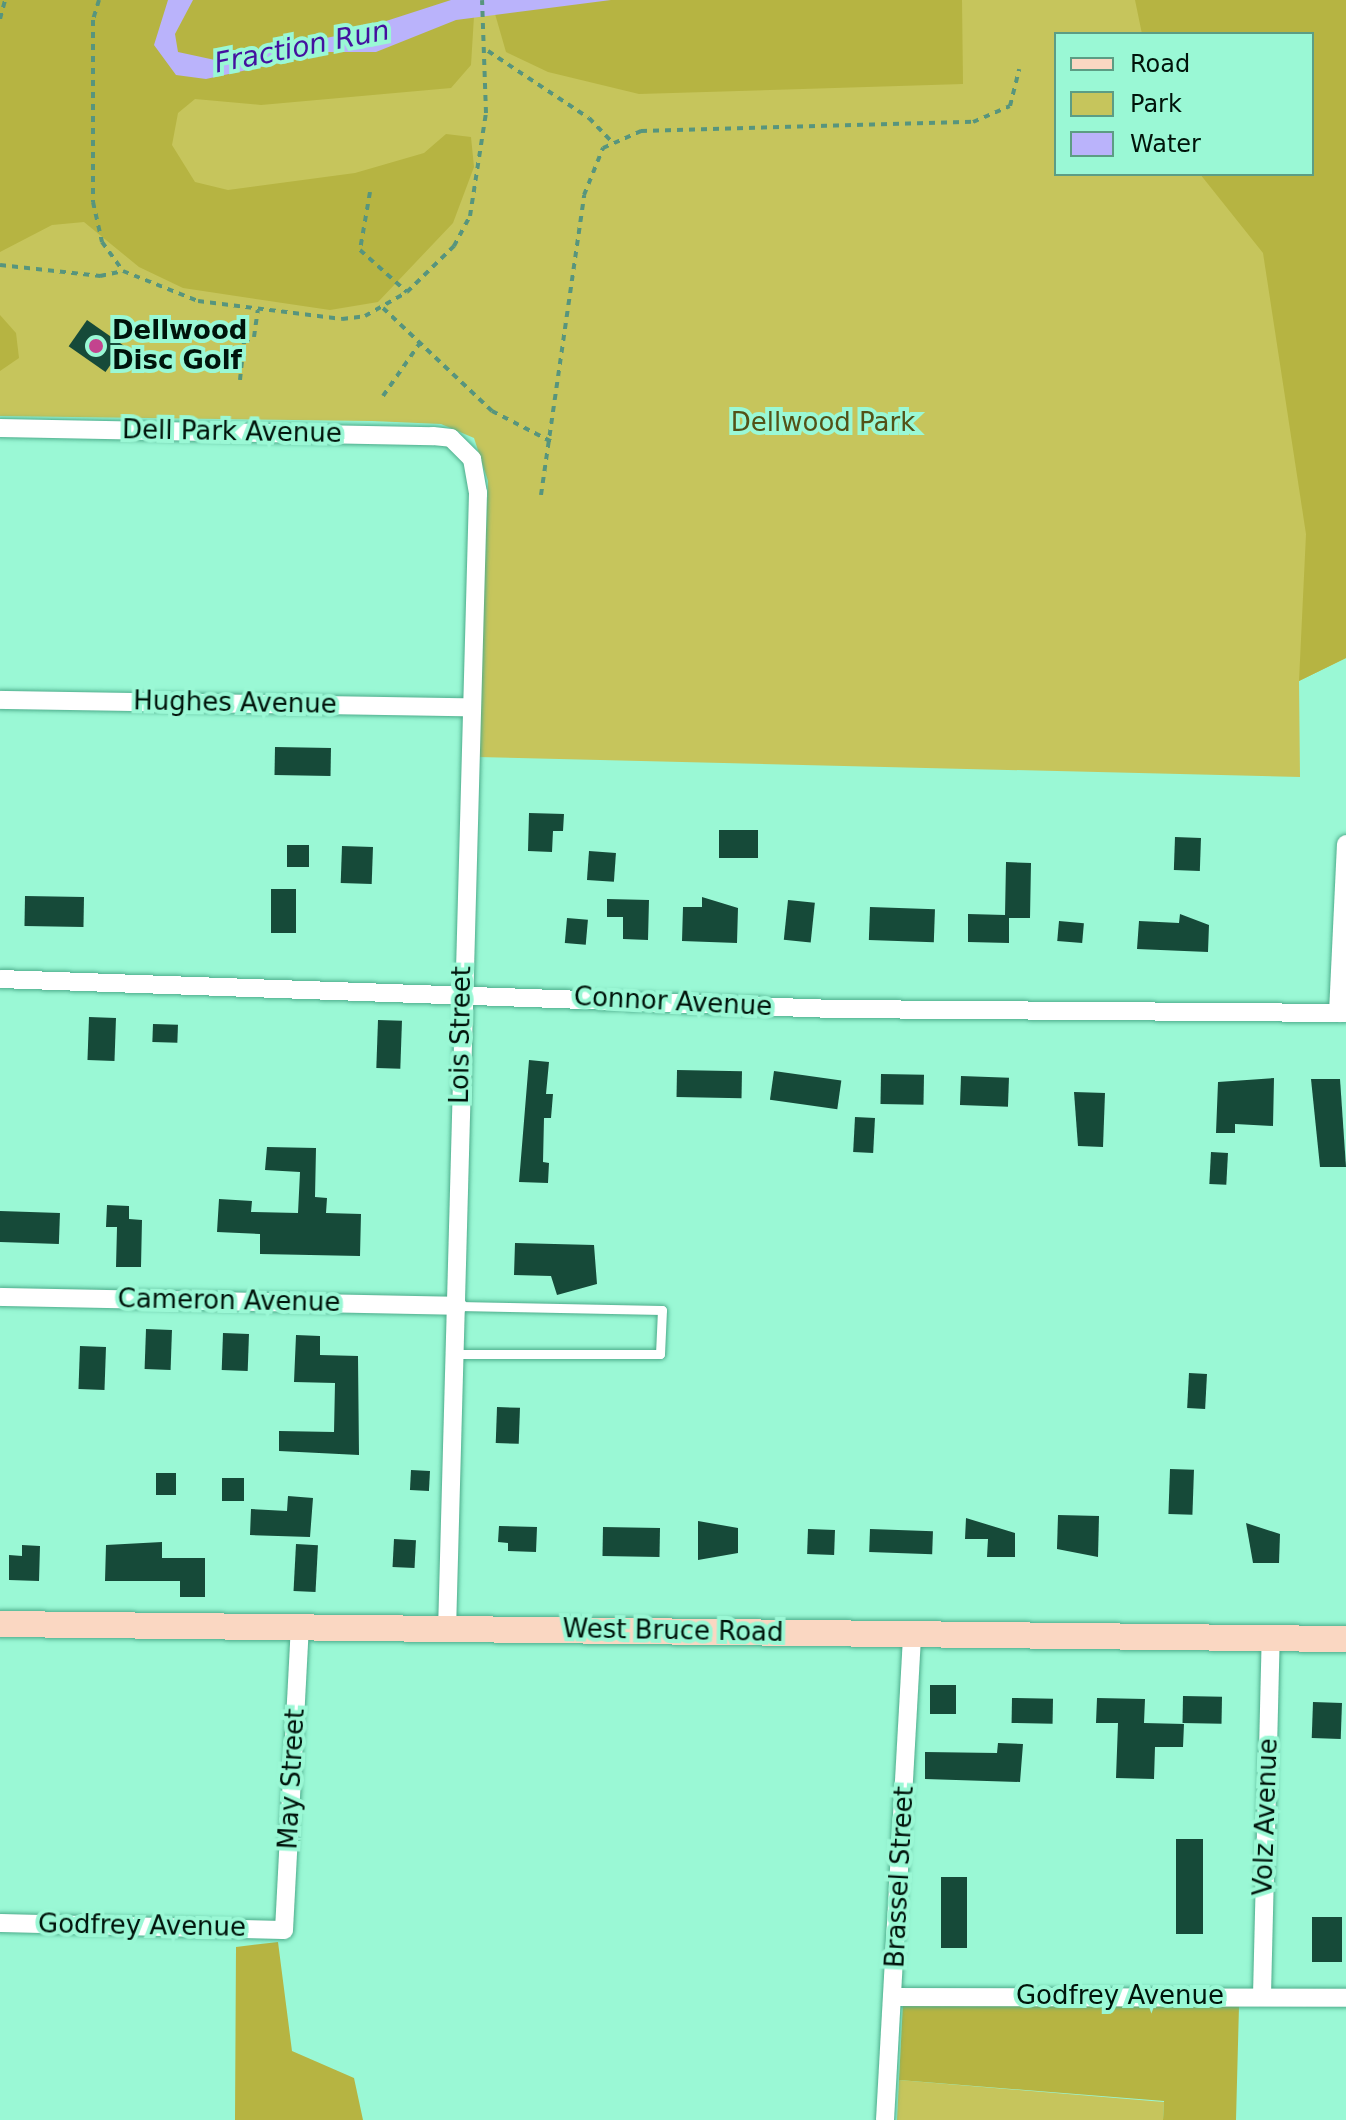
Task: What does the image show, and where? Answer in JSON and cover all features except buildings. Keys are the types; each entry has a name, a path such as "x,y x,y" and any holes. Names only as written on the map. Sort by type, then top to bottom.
{"street":[{"name":"Dell Park Avenue","path":"0,428 433,436 462,446"},
{"name":"Lois Street","path":"447,1629 458,1306 460,990 478,493 462,446"},
{"name":"Hughes Avenue","path":"0,700 470,707"},
{"path":"1342,1013 1346,844"},
{"name":"Connor Avenue","path":"0,979 460,990 836,1009 1342,1013"},
{"name":"Cameron Avenue","path":"0,1297 458,1306"},
{"name":"West Bruce Road","path":"0,1624 1346,1639"},
{"name":"May Street","path":"284,1930 300,1628"},
{"name":"Brassel Street","path":"885,2120 912,1634"},
{"name":"Volz Avenue","path":"1262,1995 1271,1638"},
{"name":"Godfrey Avenue","path":"0,1923 284,1930"},
{"name":"Godfrey Avenue","path":"894,1997 1262,1995 1346,1998"}],"lane":[{"path":"456,1354 660,1354 662,1310 458,1306"}],"path":[{"path":"0,19 5,0"},
{"path":"99,0 93,20 93,202 102,242 123,271 169,294 258,310 342,319 383,308 407,292 454,246 470,216 482,168 488,51 482,0"},
{"path":"488,51 589,118 611,142"},
{"path":"541,495 554,443 584,195 611,142 641,131 973,122 1010,106 1019,69"},
{"path":"370,192 360,250 407,292"},
{"path":"0,265 100,276 123,271"},
{"path":"383,308 492,411 554,443"},
{"path":"240,380 244,342 254,337 258,310"},
{"path":"383,396 420,343"}],"green space":[{"name":"Dellwood Park","path":"0,0 1346,0 1346,658 1299,681 1300,777 478,757 488,481 474,438 441,424 0,416"},
{"path":"899,2080 1164,2102 1163,2120 897,2120"}],"shaded area":[{"path":"0,0 475,0 471,65 451,88 261,105 195,99 178,113 172,145 195,182 228,190 355,173 424,153 446,134 471,137 474,167 453,223 378,302 330,310 183,288 139,267 84,222 52,225 0,252"},
{"path":"491,0 962,0 963,84 639,94 548,72 506,52"},
{"path":"1135,0 1346,0 1346,658 1299,681 1306,534 1263,253 1202,176 1314,176 1314,32 1142,32"},
{"path":"0,315 16,333 19,358 0,371"},
{"path":"278,1942 292,2051 354,2078 363,2120 235,2120 236,1947"},
{"path":"903,2003 1239,2006 1236,2120 1163,2120 1164,2101 899,2080"}],"water":[{"name":"Fraction Run","path":"168,0 193,0 175,34 178,52 215,60 346,34 451,0 611,0 456,20 376,52 328,52 206,79 176,75 154,45"}],"place":[{"name":"Dellwood Disc Golf","path":"96,346"}]}
